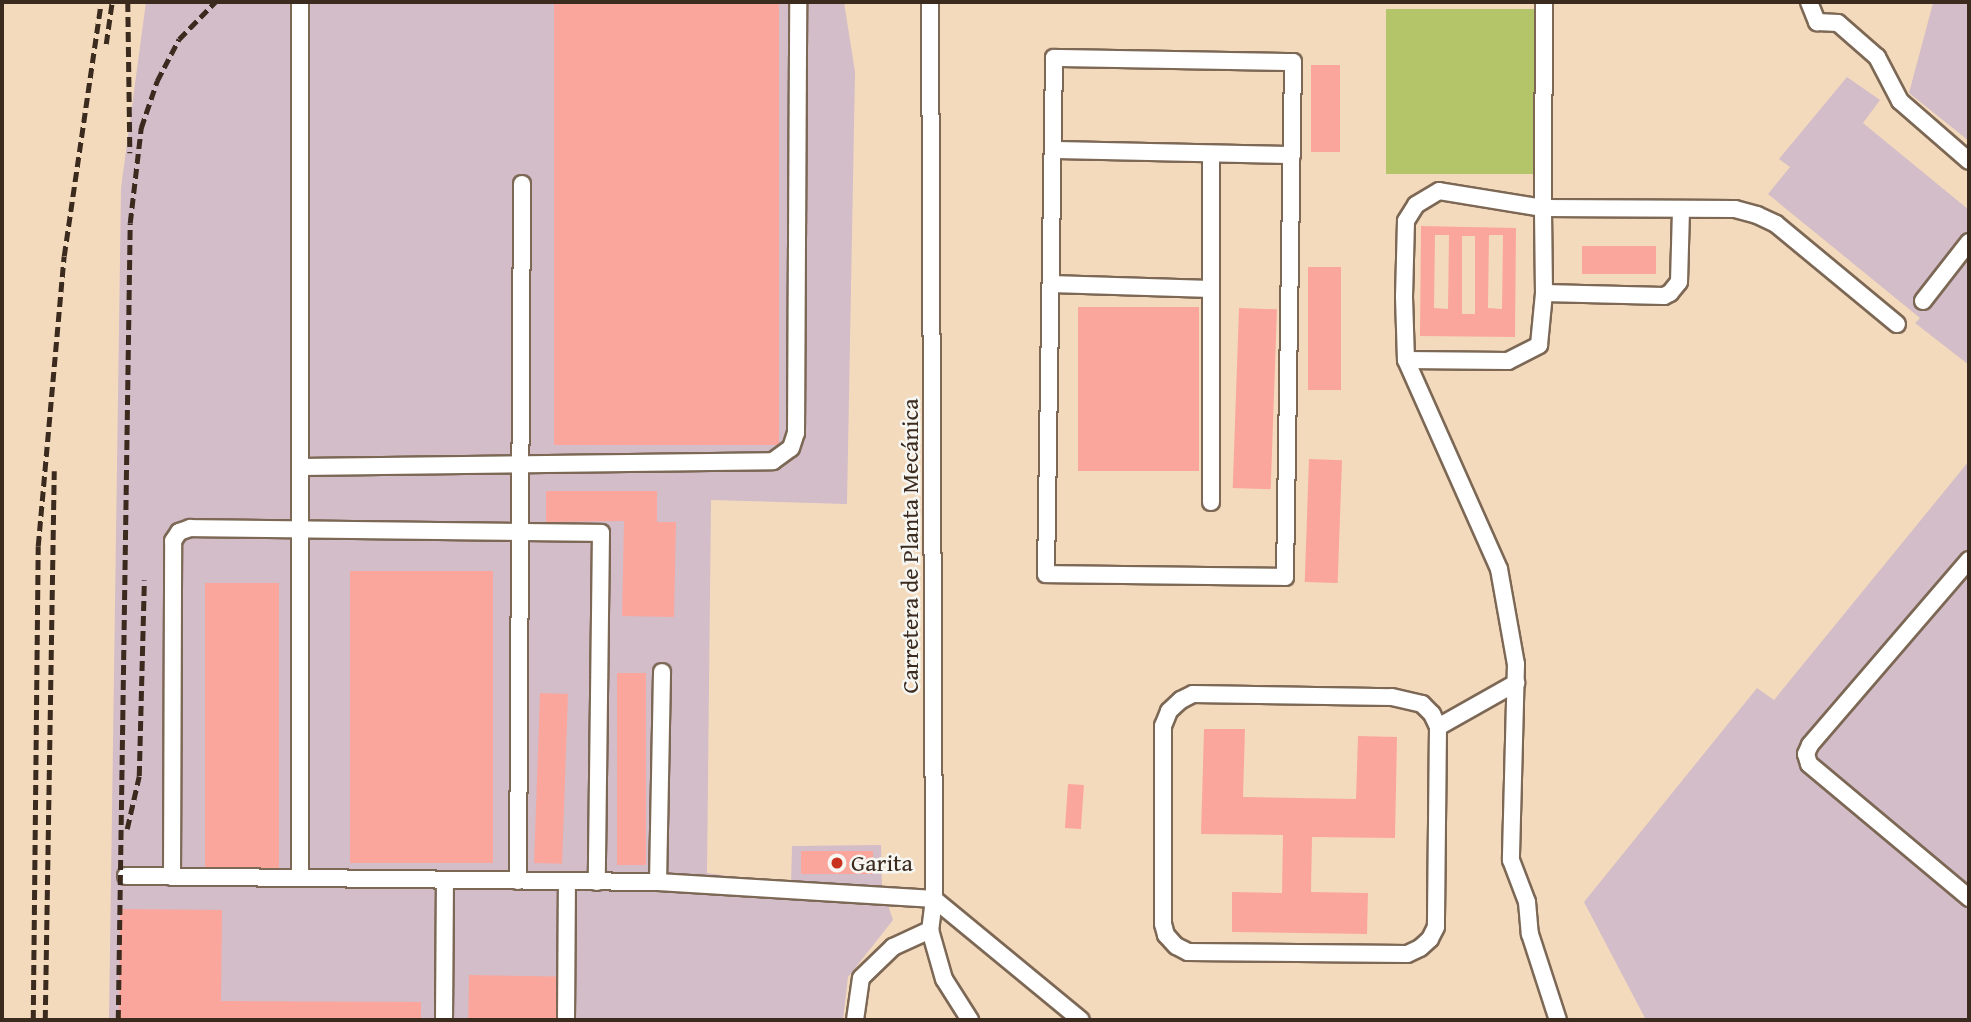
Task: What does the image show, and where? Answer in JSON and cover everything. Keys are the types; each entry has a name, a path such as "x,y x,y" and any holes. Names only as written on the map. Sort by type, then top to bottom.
{"street":[{"path":"300,2 300,878"},
{"path":"300,467 773,461 791,448 796,433 798,2"},
{"name":"Carretera de Planta Mecánica","path":"930,2 934,899 930,930"},
{"path":"1406,360 1508,361 1539,345 1544,293 1544,2"},
{"path":"1809,2 1817,22 1838,23 1877,57 1900,101 1969,161"},
{"path":"1054,58 1293,62 1285,578 1046,574 1053,150 1054,58"},
{"path":"1053,150 1292,155"},
{"path":"1211,153 1211,502"},
{"path":"518,881 522,184"},
{"path":"1558,1020 1530,934 1527,902 1511,860 1516,664 1499,569 1406,360 1406,221 1416,205 1439,191 1542,208 1735,209 1776,224 1897,324"},
{"path":"1544,293 1664,296 1670,293 1679,282 1682,209"},
{"path":"1923,302 1969,242"},
{"path":"1051,284 1211,289"},
{"path":"645,463 646,445"},
{"path":"172,877 173,541 179,532 190,528 300,529 601,533 597,882"},
{"path":"1969,560 1810,745 1806,754 1810,764 1969,898"},
{"path":"658,883 662,672"},
{"path":"1438,727 1516,683"},
{"path":"1193,694 1392,697 1422,704 1432,714 1438,727 1436,927 1420,948 1407,954 1188,951 1177,946 1166,935 1163,924 1163,726 1169,711 1181,700 1193,694"},
{"path":"126,876 658,883 934,899 1081,1020"},
{"path":"444,1020 445,880"},
{"path":"566,1020 567,881"},
{"path":"855,1020 861,978 892,947 930,930 944,979 960,1014 970,1020"}],"shaded area":[{"path":"146,2 844,2 855,72 847,504 711,500 707,873 791,885 792,846 881,845 882,887 893,920 848,977 843,1020 109,1020 121,188"},
{"path":"1933,3 1969,4 1969,141 1909,93"},
{"path":"1847,77 1880,100 1863,123 1969,210 1969,365 1915,323 1920,318 1768,194 1790,167 1779,159"},
{"path":"1969,461 1969,1020 1646,1020 1584,902 1757,688 1774,700"}],"green space":[{"path":"1386,9 1534,9 1534,174 1386,174"}],"building":[{"path":"554,2 779,2 779,445 554,445"},
{"path":"1311,65 1340,65 1340,152 1311,152"},
{"path":"1421,226 1516,228 1515,337 1420,336","holes":["1435,235 1449,235 1448,309 1434,308","1489,235 1503,235 1502,309 1488,308","1462,236 1475,236 1475,314 1462,314"]},
{"path":"1582,246 1656,246 1656,274 1582,274"},
{"path":"1308,267 1341,267 1341,390 1308,390"},
{"path":"1078,307 1199,307 1199,471 1078,471"},
{"path":"1239,308 1277,309 1271,489 1233,488"},
{"path":"1309,459 1342,460 1338,583 1305,582"},
{"path":"546,491 657,491 657,522 676,522 674,617 622,616 624,521 546,522"},
{"path":"350,571 493,571 493,863 350,863"},
{"path":"205,583 279,583 279,873 205,873"},
{"path":"617,673 646,673 646,865 617,865"},
{"path":"540,693 568,694 562,864 534,863"},
{"path":"1204,729 1245,729 1243,797 1356,799 1358,736 1397,737 1395,838 1312,837 1311,892 1368,893 1367,934 1232,932 1232,892 1282,893 1283,835 1201,834"},
{"path":"1068,784 1084,785 1081,829 1065,828"},
{"name":"Garita","path":"801,851 873,851 873,874 801,874"},
{"path":"120,909 222,910 221,1001 421,1002 421,1020 119,1020"},
{"path":"469,975 557,977 556,1020 468,1020"}],"railway":[{"path":"33,1020 38,546 64,256 101,2"},
{"path":"106,44 112,2"},
{"path":"128,2 130,153"},
{"path":"118,1020 130,223 141,128 157,81 179,39 215,2"},
{"path":"45,1020 54,471"},
{"path":"127,829 139,776 144,580"}],"place":[{"name":"Garita","path":"837,863"}]}
